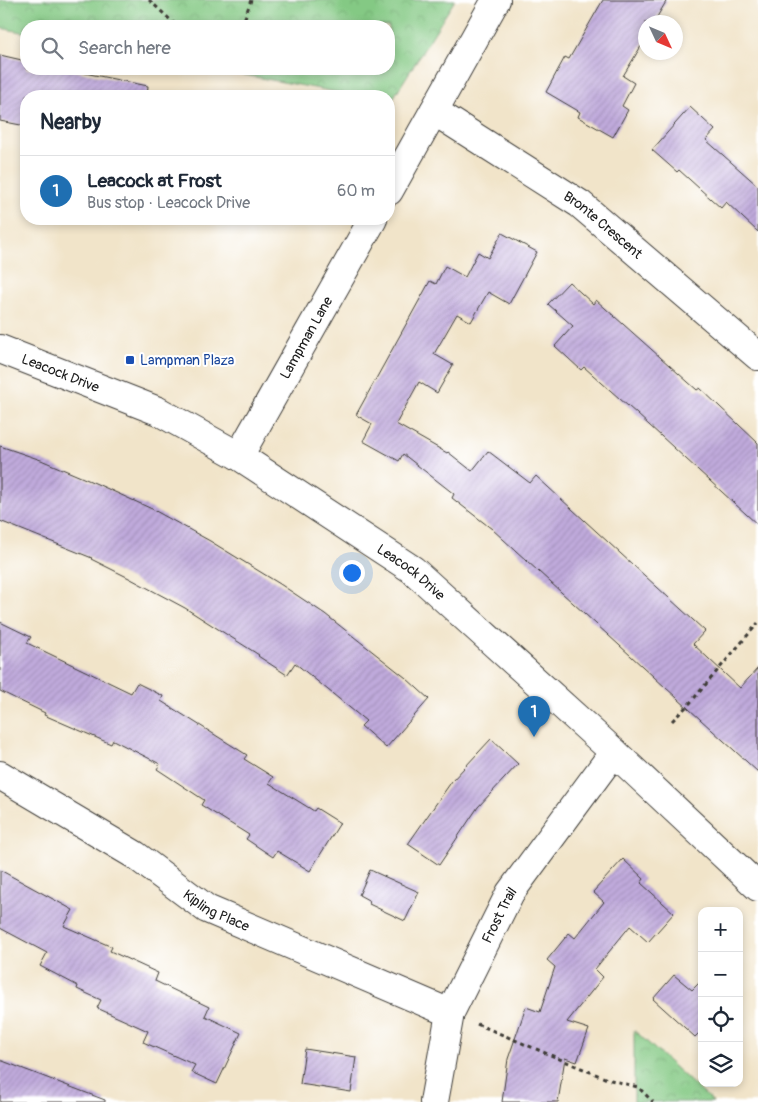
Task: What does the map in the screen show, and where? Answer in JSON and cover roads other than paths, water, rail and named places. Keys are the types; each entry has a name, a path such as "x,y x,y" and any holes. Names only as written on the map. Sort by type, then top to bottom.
{"street":[{"path":"395,180 496,0"},
{"name":"Bronte Crescent","path":"434,111 580,204 758,356"},
{"name":"Lampman Lane","path":"239,456 370,225"},
{"name":"Leacock Drive","path":"0,349 158,411 239,456 413,570 614,752 758,887"},
{"name":"Frost Trail","path":"434,1102 450,1013 510,893 614,752"},
{"name":"Kipling Place","path":"0,775 135,855 207,909 450,1013"}],"place":[{"name":"Lampman Plaza","path":"130,360"},
{"name":"Leacock at Frost","path":"534,737"}]}
